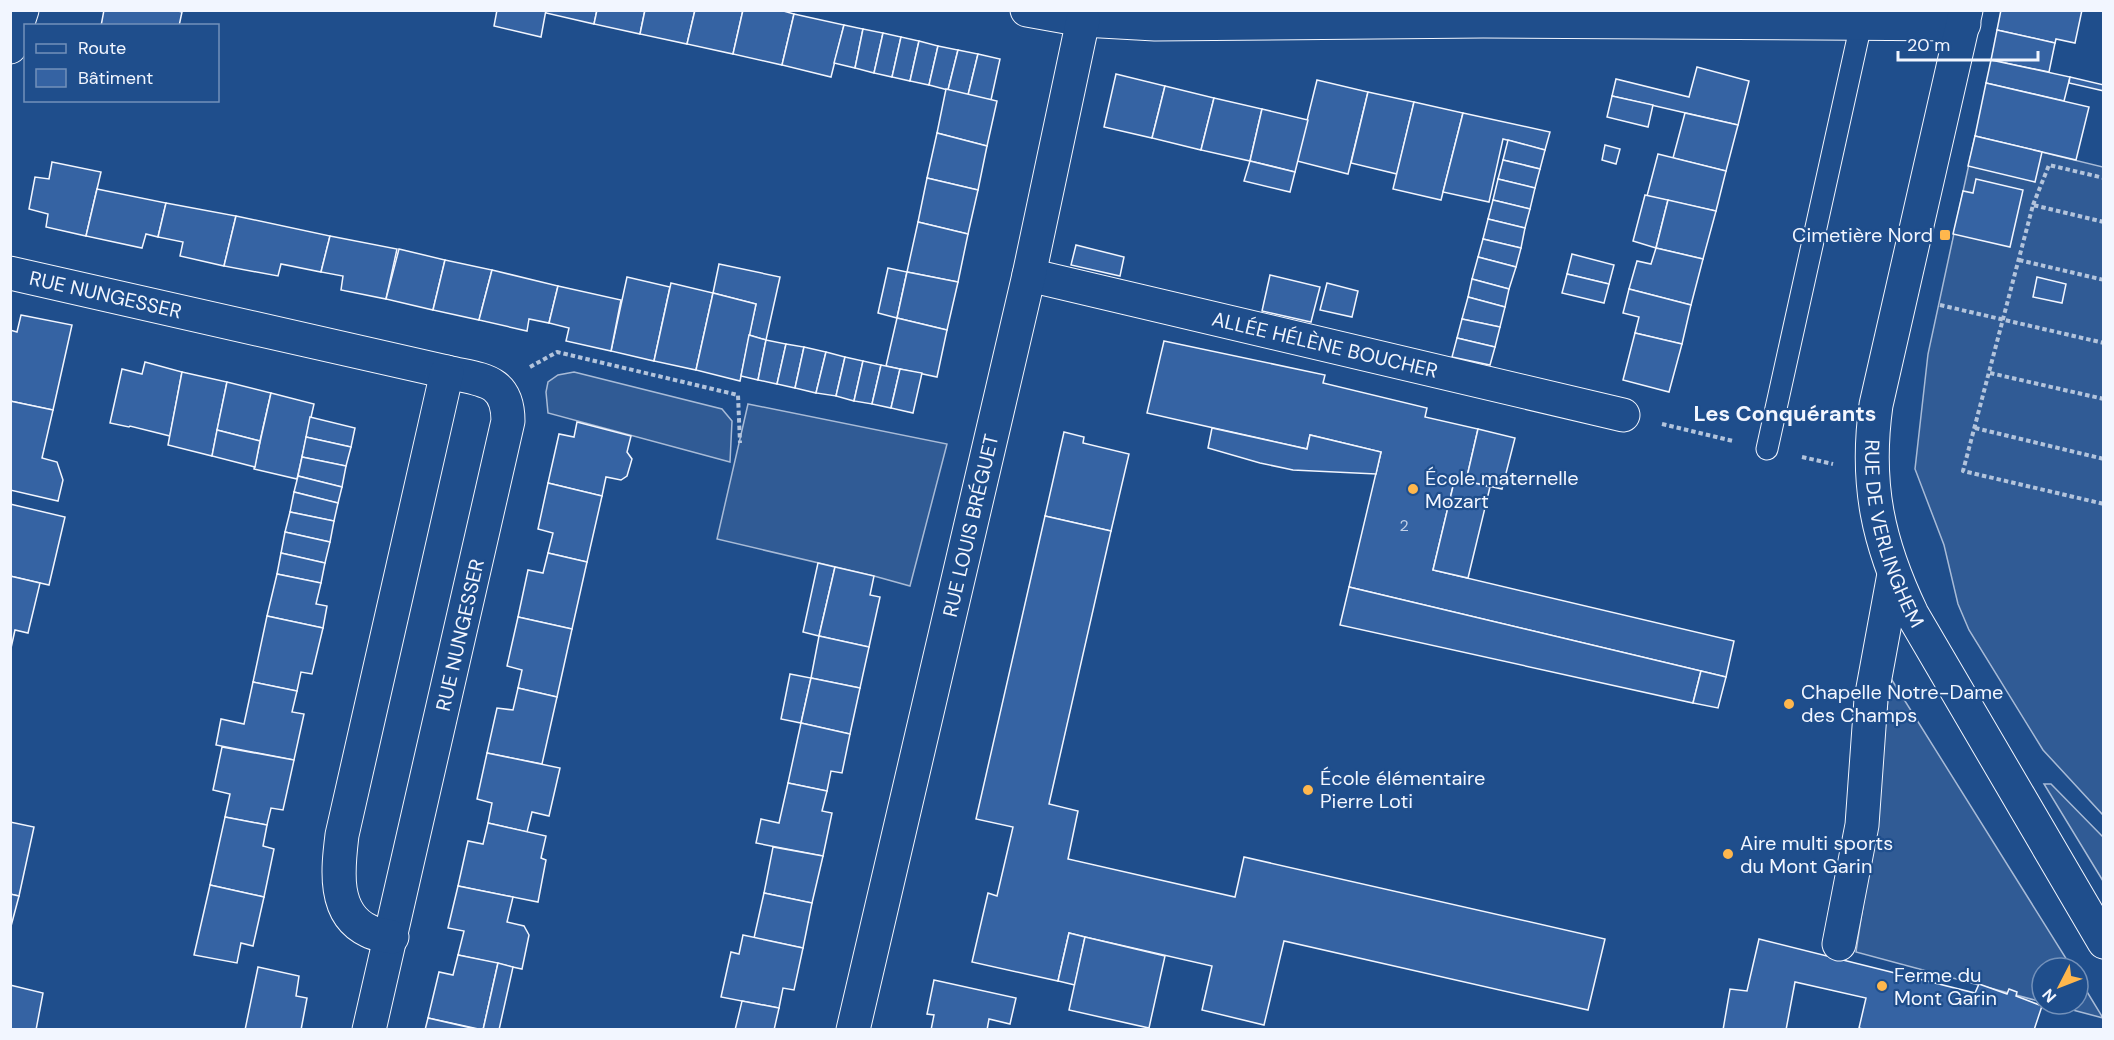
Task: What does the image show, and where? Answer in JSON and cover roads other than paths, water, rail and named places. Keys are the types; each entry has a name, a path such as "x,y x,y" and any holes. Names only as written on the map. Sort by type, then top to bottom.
{"street":[{"path":"10,47 22,10"},
{"path":"1027,10 1083,20 1155,24 1482,16 1861,24 1965,17"},
{"name":"RUE DE VERLINGHEM","path":"1965,17 1878,396 1871,451 1871,474 1880,528 1894,574 1928,643 2103,942"},
{"name":"RUE LOUIS BRÉGUET","path":"854,1029 1029,275 1083,20"},
{"name":"RUE NUNGESSER","path":"10,273 447,372 491,383 502,392 508,407 508,421 392,937 369,1029"},
{"name":"ALLÉE HÉLÈNE BOUCHER","path":"1029,275 1623,415"},
{"path":"392,937 370,932 354,921 342,904 339,858 447,372"},
{"path":"1839,944 1862,825 1871,699 1894,574"}],"lane":[{"path":"1767,449 1861,24"}],"place":[{"name":"Cimetière Nord","path":"1945,235"},
{"name":"École maternelle Mozart","path":"1413,489"},
{"name":"Chapelle Notre-Dame des Champs","path":"1789,704"},
{"name":"École élémentaire Pierre Loti","path":"1308,790"},
{"name":"Aire multi sports du Mont Garin","path":"1728,854"},
{"name":"Ferme du Mont Garin","path":"1882,986"}],"district":[{"name":"Les Conquérants","path":"1785,413"}]}
